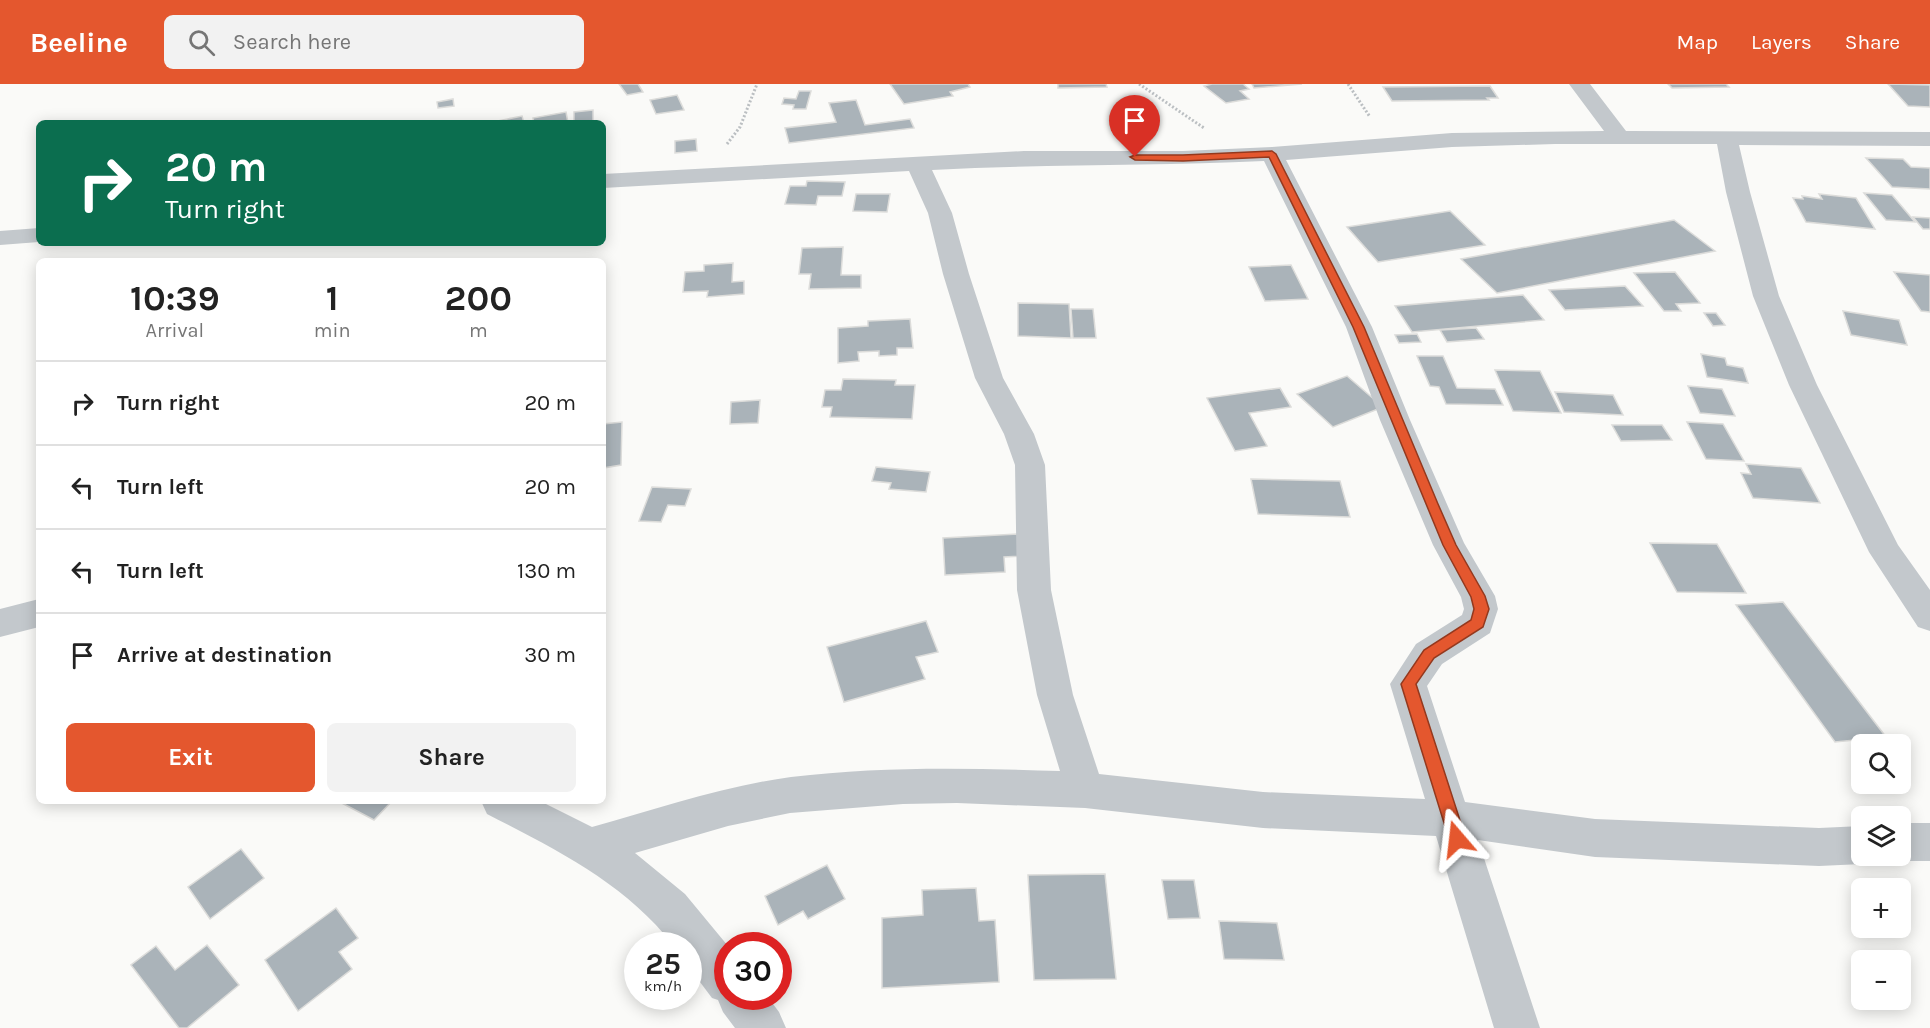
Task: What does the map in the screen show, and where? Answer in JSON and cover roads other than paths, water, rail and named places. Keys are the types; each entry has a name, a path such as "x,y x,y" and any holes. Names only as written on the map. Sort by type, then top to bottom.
{"street":[{"path":"1579,84 1620,137"},
{"path":"606,181 1024,158 1232,156 1452,140 1620,137 1930,139"},
{"path":"1727,138 1738,192 1766,296 1786,346 1885,552 1930,617"},
{"path":"1272,154 1359,327 1449,545 1478,596 1481,609 1478,623 1429,654 1408,684 1516,1028"},
{"path":"917,163 940,213 956,274 989,378 1027,451 1030,465 1034,590 1055,695 1085,790"},
{"path":"0,238 36,235"},
{"path":"0,623 36,614"},
{"path":"590,847 728,808 790,795 903,786 1085,790 1263,810 1451,818 1595,838 1819,847 1851,846"},
{"path":"507,804 590,847 636,877 663,902 714,965"},
{"path":"1911,842 1930,842"},
{"path":"750,1010 764,1028"}]}
